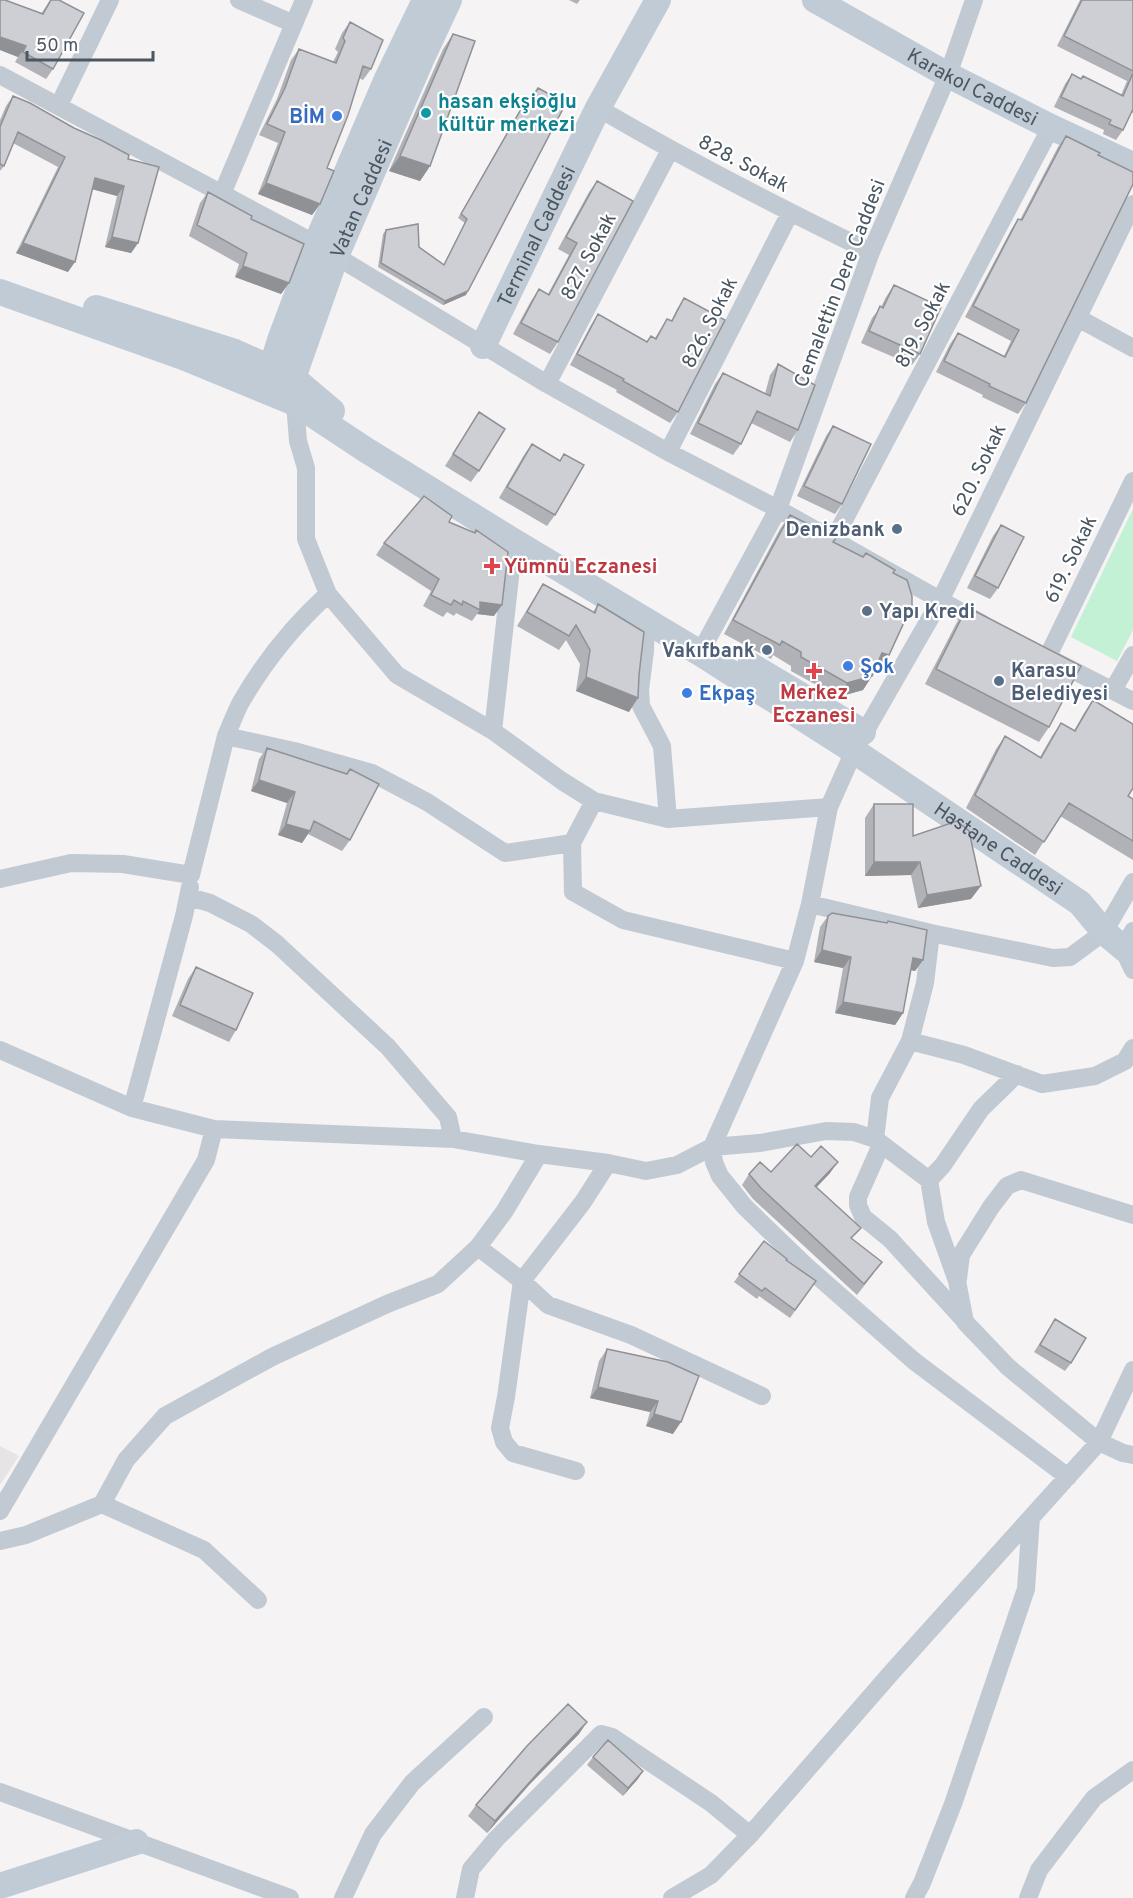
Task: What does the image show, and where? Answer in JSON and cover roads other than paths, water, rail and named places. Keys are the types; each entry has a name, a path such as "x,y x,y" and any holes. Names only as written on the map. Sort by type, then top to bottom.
{"main road":[{"name":"Vatan Caddesi","path":"326,250 386,81 425,0"},
{"name":"Vatan Caddesi","path":"276,379 280,340 449,0"},
{"name":"Terminal Caddesi","path":"483,346 598,108 658,0"},
{"name":"Karakol Caddesi","path":"815,0 948,75 1133,165"},
{"path":"0,275 115,315 235,352 594,573 704,646"},
{"path":"0,292 183,357 276,379 296,403 510,539 646,621 704,646"},
{"name":"Hastane Caddesi","path":"704,646 858,742 1080,903 1125,948"},
{"path":"0,1886 136,1842"}],"street":[{"path":"59,105 110,0"},
{"path":"239,0 294,24"},
{"path":"222,194 304,0"},
{"name":"Cemalettin Dere Caddesi","path":"704,646 778,509 871,252 948,75 974,0"},
{"path":"0,75 326,250 547,384 998,632"},
{"name":"828. Sokak","path":"598,108 670,150 790,213 871,252"},
{"name":"819. Sokak","path":"833,541 1051,127"},
{"name":"827. Sokak","path":"547,384 670,150"},
{"name":"620. Sokak","path":"712,1147 795,961 810,904 829,807 858,742 940,601 1133,204"},
{"name":"826. Sokak","path":"668,452 790,213"},
{"path":"1078,318 1133,348"},
{"path":"296,403 298,441 306,468 306,539 328,594 397,675 493,731 562,782 594,801 668,819 829,807"},
{"name":"619. Sokak","path":"1047,658 1133,481"},
{"path":"493,731 512,559 510,539"},
{"path":"132,1108 189,897 191,875 226,736 240,703 270,659 303,617 328,594"},
{"path":"646,621 640,690 641,706 662,746 668,819"},
{"path":"1028,647 1133,701"},
{"path":"1113,690 1133,655"},
{"path":"226,736 294,751 372,773 427,802 504,853 572,843"},
{"path":"594,801 572,843 573,892 623,920 795,961"},
{"path":"0,879 71,863 123,864 191,875"},
{"path":"810,904 931,933 1053,958 1070,957 1125,948 1133,882"},
{"path":"189,897 210,903 251,924 277,944 388,1047 448,1117 453,1139"},
{"path":"931,933 926,983 910,1041 880,1098 878,1142 858,1197 858,1205 863,1217 891,1239 1008,1367 1099,1442 1133,1455"},
{"path":"910,1041 964,1055 1042,1084 1095,1076 1125,1061 1133,1048"},
{"path":"0,1050 132,1108 214,1129 453,1139 539,1154 608,1162 646,1171 677,1165 712,1147 760,1143 826,1131 854,1132 878,1142 929,1180 936,1222 957,1281 965,1322"},
{"path":"929,1180 943,1166 981,1110 1017,1074"},
{"path":"0,1511 206,1160 214,1129"},
{"path":"712,1147 714,1162 720,1176 745,1207 805,1265 914,1361 1068,1477"},
{"path":"0,1541 26,1535 102,1504 126,1460 165,1416 272,1357 387,1304 438,1284 478,1247 504,1212 539,1154"},
{"path":"576,1471 513,1453 504,1442 500,1428 522,1281 583,1202 608,1162"},
{"path":"957,1281 961,1255 1007,1186 1021,1180 1133,1215"},
{"path":"478,1247 522,1281 548,1305 631,1335 762,1396"},
{"path":"672,1898 711,1875 750,1835 892,1672 1099,1442 1133,1371"},
{"path":"102,1504 204,1550 258,1600"},
{"path":"914,1898 952,1804 1026,1590 1031,1518"},
{"path":"343,1898 373,1834 412,1783 484,1717"},
{"path":"465,1898 471,1869 496,1839 601,1734 612,1737 711,1803 750,1835"},
{"path":"1028,1898 1039,1870 1094,1797 1133,1770"},
{"path":"0,1792 290,1898"}],"place":[{"name":"hasan ekşioğlu kültür merkezi","path":"426,113"},
{"name":"BİM","path":"337,116"},
{"name":"Denizbank","path":"897,529"},
{"name":"Yümnü Eczanesi","path":"492,566"},
{"name":"Yapı Kredi","path":"867,611"},
{"name":"Vakıfbank","path":"767,650"},
{"name":"Şok","path":"848,666"},
{"name":"Merkez Eczanesi","path":"814,671"},
{"name":"Karasu Belediyesi","path":"999,681"},
{"name":"Ekpaş","path":"687,693"}]}
